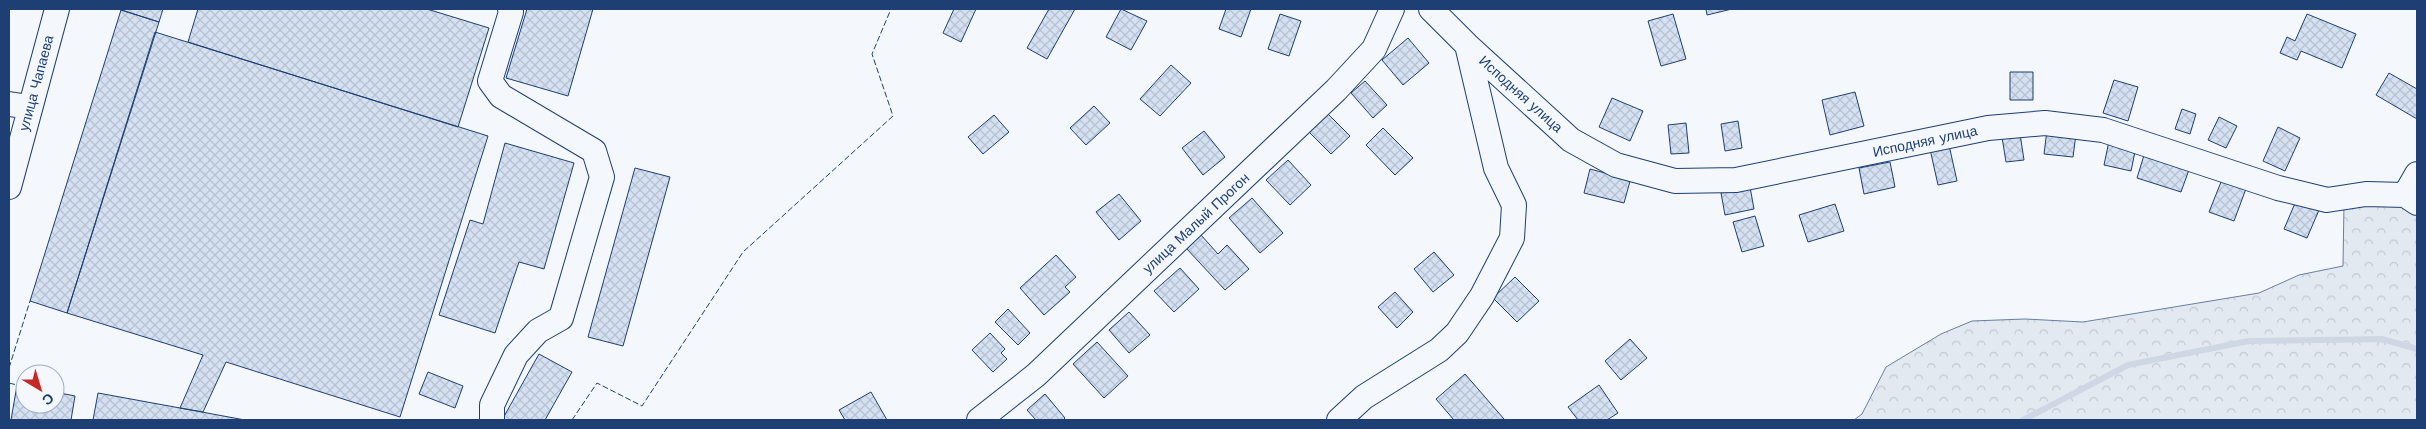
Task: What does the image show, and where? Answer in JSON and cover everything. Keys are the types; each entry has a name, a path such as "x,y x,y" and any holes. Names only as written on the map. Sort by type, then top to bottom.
{"street":[{"name":"улица Чапаева","path":"9,187 19,106 57,9"},
{"path":"492,420 492,405 516,355 538,331 561,318 602,176 594,152 501,96 490,81 511,12 510,9"},
{"name":"улица Малый Прогон","path":"979,420 1036,375 1336,90 1374,49 1392,9"},
{"name":"Исподняя улица","path":"1431,9 1467,45 1571,140 1616,165 1675,181 1736,180 1988,128 2045,123 2103,130 2278,188 2327,200 2366,194 2411,199"},
{"name":"Исподняя улица","path":"1339,420 1364,397 1439,350 1457,333 1482,296 1512,238 1514,205 1496,168 1467,45"},
{"path":"2411,199 2417,174"}],"green space":[{"path":"2367,198 2417,208 2417,420 1854,420 1862,414 1886,367 1941,334 1972,321 2025,319 2083,322 2259,293 2299,275 2343,266 2344,203"}],"building":[{"path":"118,9 163,9 159,22"},
{"path":"198,9 427,9 489,28 458,127 188,42"},
{"path":"527,9 593,9 568,96 506,78"},
{"path":"954,9 976,9 961,42 943,33"},
{"path":"1049,9 1075,9 1047,59 1027,48"},
{"path":"1121,9 1147,21 1131,50 1106,37"},
{"path":"1226,9 1251,9 1241,37 1219,29"},
{"path":"1706,9 1732,9 1707,15"},
{"path":"121,10 159,22 67,313 30,301"},
{"path":"1280,14 1301,21 1289,56 1268,49"},
{"path":"1673,14 1686,59 1661,66 1648,21"},
{"path":"2307,14 2356,34 2342,68 2301,51 2297,60 2280,53 2287,37 2295,41"},
{"path":"155,32 488,136 400,417 226,362 203,412 180,408 203,355 67,313"},
{"path":"1408,38 1429,63 1403,85 1382,60"},
{"path":"1171,65 1191,83 1160,116 1140,99"},
{"path":"2010,72 2033,72 2033,100 2010,100"},
{"path":"2389,73 2417,89 2417,119 2376,95"},
{"path":"2114,80 2138,87 2128,121 2103,113"},
{"path":"1365,81 1387,105 1373,118 1351,93"},
{"path":"1855,92 1864,126 1830,135 1822,100"},
{"path":"1612,98 1643,111 1630,141 1599,127"},
{"path":"1094,106 1110,123 1086,145 1070,128"},
{"path":"2182,109 2196,114 2190,134 2175,129"},
{"path":"1327,113 1350,136 1331,154 1308,131"},
{"path":"994,115 1009,132 983,154 968,137"},
{"path":"2219,117 2237,126 2226,148 2208,140"},
{"path":"1738,121 1742,148 1725,151 1721,124"},
{"path":"1686,123 1689,153 1671,154 1668,125"},
{"path":"2278,127 2300,138 2285,171 2263,161"},
{"path":"1383,128 1413,158 1395,175 1366,145"},
{"path":"2047,130 2076,134 2073,157 2044,154"},
{"path":"1204,131 1225,157 1203,175 1182,148"},
{"path":"2020,134 2024,160 2006,162 2002,137"},
{"path":"2109,141 2136,147 2131,171 2104,165"},
{"path":"505,143 574,163 544,269 519,262 495,333 439,315 470,220 483,224"},
{"path":"1949,145 1957,181 1938,185 1930,149"},
{"path":"2145,152 2190,167 2181,192 2137,178"},
{"path":"1288,160 1311,185 1290,205 1266,180"},
{"path":"1890,162 1895,187 1864,194 1859,168"},
{"path":"635,168 670,177 623,346 588,337"},
{"path":"1590,169 1613,175 1632,174 1624,203 1584,193"},
{"path":"2223,177 2247,186 2234,221 2209,212"},
{"path":"1750,187 1754,209 1725,215 1721,193"},
{"path":"1119,194 1141,221 1119,240 1096,212"},
{"path":"1252,198 1283,233 1260,253 1229,218"},
{"path":"2296,201 2319,210 2307,238 2284,229"},
{"path":"1835,204 1844,231 1808,242 1799,215"},
{"path":"1755,216 1764,246 1742,252 1733,222"},
{"path":"1201,235 1218,254 1227,245 1249,269 1225,290 1186,248"},
{"path":"1434,252 1454,275 1433,292 1414,269"},
{"path":"1056,255 1076,277 1065,287 1070,292 1044,315 1020,288"},
{"path":"1180,268 1199,289 1174,312 1154,291"},
{"path":"1515,277 1539,301 1517,322 1493,298"},
{"path":"1395,292 1413,312 1397,328 1378,307"},
{"path":"1008,309 1030,333 1018,345 995,322"},
{"path":"1129,312 1150,335 1129,353 1109,330"},
{"path":"990,333 1005,349 1001,353 1007,359 993,372 972,350"},
{"path":"1630,339 1647,358 1621,380 1605,361"},
{"path":"1097,342 1128,376 1104,398 1073,364"},
{"path":"539,354 572,372 545,420 502,420"},
{"path":"428,372 463,386 455,408 419,394"},
{"path":"1465,374 1504,419 1454,420 1436,399"},
{"path":"1599,385 1618,413 1607,420 1578,420 1568,407"},
{"path":"871,392 887,420 845,420 839,410"},
{"path":"98,393 180,408 245,420 93,420"},
{"path":"65,394 75,396 71,420 11,420 15,397 15,414 65,414"},
{"path":"1045,394 1065,418 1063,420 1036,420 1027,410"}],"waterway":[{"path":"2023,420 2128,365 2249,341 2382,339 2417,349"}],"fence":[{"path":"572,420 597,383 642,406 743,252 893,116 872,54 891,9"},
{"path":"9,368 30,301"},
{"path":"9,383 15,384"}]}
